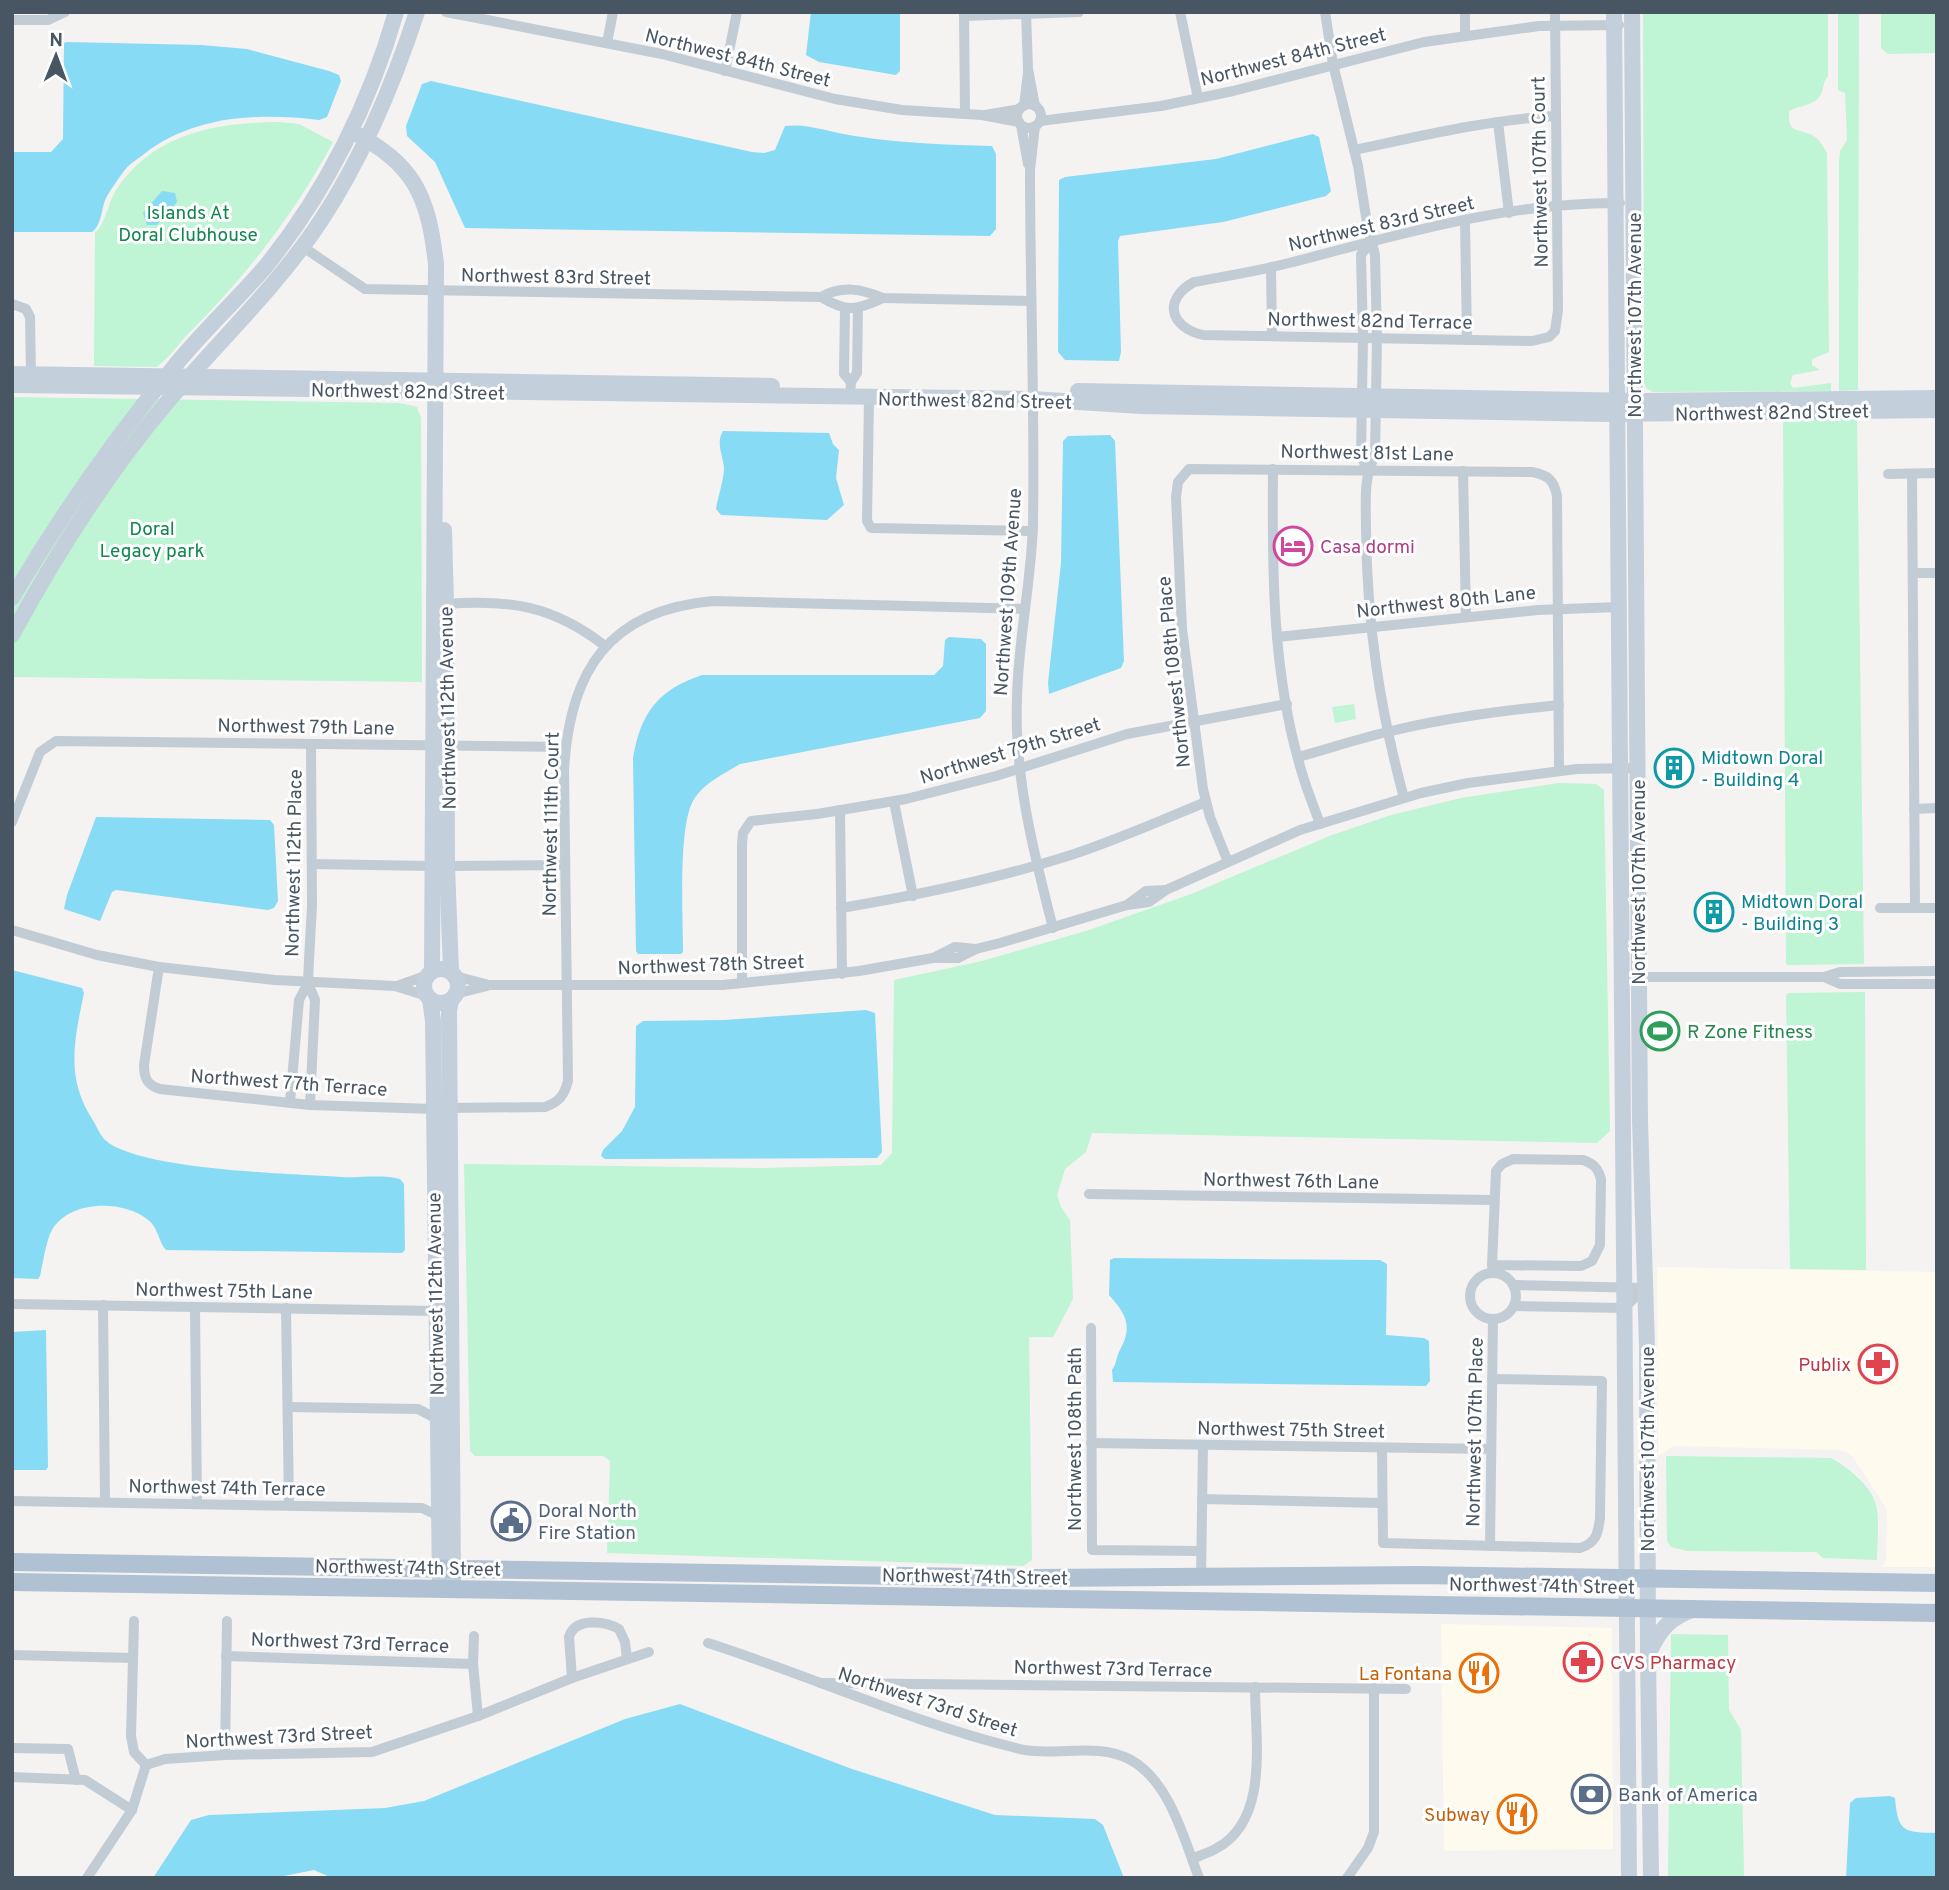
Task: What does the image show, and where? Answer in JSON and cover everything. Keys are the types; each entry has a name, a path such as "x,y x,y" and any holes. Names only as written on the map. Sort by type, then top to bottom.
{"main road":[{"name":"Northwest 74th Street","path":"12,1562 1036,1578 1419,1576 1937,1583"},
{"path":"1245,1600 1246,1593 1253,1587 1293,1587 1305,1585 1314,1577"},
{"name":"Northwest 74th Street","path":"12,1582 1937,1613"}],"street":[{"path":"12,20 48,20 62,16 65,12"},
{"path":"12,598 62,516 130,420 267,264 313,198 351,131 371,85 396,12"},
{"path":"12,635 99,490 185,382 303,247 343,186 389,91 416,12"},
{"name":"Northwest 84th Street","path":"446,12 490,16 835,99 902,110 982,116 1028,128 1032,113"},
{"path":"607,43 612,12"},
{"path":"725,71 737,12"},
{"path":"965,114 964,14 1079,12"},
{"path":"1180,12 1198,99"},
{"path":"1325,12 1333,64 1375,255 1377,338 1361,456 1367,469 1370,626 1387,732 1404,798"},
{"path":"1465,12 1465,36"},
{"name":"Northwest 107th Court","path":"1555,12 1558,310 1555,331"},
{"name":"Northwest 109th Avenue","path":"1026,14 1032,113 1032,531 1016,703 1020,769 1027,820 1053,928"},
{"name":"Northwest 107th Avenue","path":"1614,19 1615,203 1626,407 1637,768 1647,1361 1651,1878"},
{"name":"Northwest 84th Street","path":"982,116 1046,112 1088,113 1161,106 1424,42 1555,25 1632,19"},
{"name":"Northwest 107th Avenue","path":"1629,1878 1618,607 1633,203 1632,19"},
{"name":"Northwest 109th Avenue","path":"1030,170 1017,115 1032,113"},
{"path":"1354,150 1498,122 1555,116"},
{"path":"1498,122 1509,213"},
{"name":"Northwest 112th Avenue","path":"351,131 389,153 402,166 421,197 432,233 437,292 436,444 433,475 434,616 440,746"},
{"name":"Northwest 83rd Street","path":"1184,328 1174,311 1175,300 1182,289 1194,282 1271,267 1465,220 1556,207 1633,203"},
{"path":"1465,220 1467,340"},
{"path":"1368,404 1361,255 1371,241"},
{"name":"Northwest 83rd Street","path":"303,247 365,289 821,297 845,308 858,308 883,298"},
{"path":"1271,267 1272,336"},
{"name":"Northwest 83rd Street","path":"821,297 833,290 851,289 867,291 883,298 1030,301"},
{"path":"12,304 26,309 30,317 31,374"},
{"path":"845,308 844,374 850,389"},
{"path":"850,389 857,373 858,308"},
{"name":"Northwest 82nd Terrace","path":"1184,328 1203,335 1532,341 1549,337 1555,331"},
{"path":"217,346 218,364 232,377"},
{"name":"Northwest 82nd Street","path":"12,374 161,382 850,389 1368,404 1937,410"},
{"name":"Northwest 82nd Street","path":"185,382 232,377 299,384"},
{"name":"Northwest 82nd Street","path":"12,385 108,387 161,382"},
{"path":"108,387 128,399 130,420"},
{"name":"Northwest 82nd Street","path":"850,389 869,398 1032,394"},
{"path":"869,398 867,521 872,528 1032,531"},
{"name":"Northwest 82nd Street","path":"1626,407 1937,398"},
{"name":"Northwest 112th Avenue","path":"430,973 439,866 440,746 446,604 440,460 436,444"},
{"name":"Northwest 81st Lane","path":"1183,474 1189,469 1202,468 1544,474 1555,485 1557,496 1558,608"},
{"path":"1273,468 1273,573 1277,637 1298,757 1320,824"},
{"path":"1463,471 1466,617"},
{"path":"1888,474 1937,473"},
{"name":"Northwest 108th Place","path":"1183,474 1178,482 1176,497 1182,629 1206,802 1228,862"},
{"path":"1912,474 1914,908"},
{"path":"1913,573 1937,573"},
{"name":"Northwest 111th Court","path":"556,1103 565,1093 568,1081 565,747 572,709 580,688 589,668 605,646 649,617 669,608 713,601 1025,608"},
{"path":"434,616 440,606 446,604 495,602 536,608 576,625 605,646"},
{"name":"Northwest 80th Lane","path":"1277,637 1558,608 1618,607"},
{"path":"1558,608 1559,771"},
{"name":"Northwest 79th Street","path":"742,983 742,844 745,827 751,821 894,802 1020,769 1127,734 1287,704"},
{"path":"1298,757 1387,732 1469,716 1559,705"},
{"name":"Northwest 79th Lane","path":"12,822 40,752 47,745 63,741 565,747"},
{"name":"Northwest 112th Place","path":"310,1105 314,1000 308,983 313,864 311,744"},
{"name":"Northwest 78th Street","path":"452,999 463,992 489,985 742,983 842,974 933,958 958,958 976,949 1127,905 1146,891 1166,890 1320,824 1404,798 1468,783 1559,771 1637,768"},
{"path":"894,802 913,896"},
{"path":"841,908 913,896 1037,865 1129,834 1206,802"},
{"path":"1914,808 1937,808"},
{"path":"840,810 842,974"},
{"path":"313,864 565,865"},
{"name":"Northwest 112th Avenue","path":"439,866 453,974"},
{"path":"1880,908 1937,908"},
{"path":"12,930 97,955 159,967 308,983 395,986 442,1003 452,999 458,987 453,974 441,968 395,986"},
{"name":"Northwest 77th Terrace","path":"159,967 144,1065 146,1080 151,1086 310,1105 442,1109 545,1107 556,1103"},
{"path":"1621,977 1824,976 1840,972 1937,971"},
{"path":"429,997 424,985 430,973"},
{"name":"Northwest 78th Street","path":"453,974 489,985"},
{"path":"1824,976 1840,984 1937,984"},
{"name":"Northwest 112th Place","path":"290,1103 299,1000 308,983"},
{"name":"Northwest 112th Avenue","path":"429,997 442,1109 452,1298 446,1588"},
{"name":"Northwest 112th Avenue","path":"447,1568 439,1516 435,1311 442,1109 452,999"},
{"path":"1493,1269 1496,1171 1502,1164 1513,1158 1583,1160 1592,1164 1598,1170 1601,1192 1601,1245 1592,1261 1581,1266 1493,1269 1475,1282 1471,1294 1478,1313 1493,1319 1505,1315 1514,1306 1516,1294 1506,1277 1493,1269"},
{"name":"Northwest 76th Lane","path":"1088,1194 1494,1200"},
{"path":"1513,1285 1645,1288"},
{"path":"1546,1287 1546,1306"},
{"path":"1514,1306 1624,1308 1645,1288"},
{"path":"435,1311 452,1298"},
{"name":"Northwest 75th Lane","path":"12,1304 435,1311"},
{"path":"103,1305 105,1502"},
{"path":"195,1307 197,1504"},
{"path":"286,1308 289,1505"},
{"name":"Northwest 107th Place","path":"1490,1546 1493,1319"},
{"name":"Northwest 108th Path","path":"1091,1328 1091,1550 1201,1551"},
{"path":"1382,1448 1382,1543 1580,1548 1589,1545 1598,1532 1600,1518 1601,1381 1492,1379"},
{"path":"288,1407 418,1409 437,1419"},
{"name":"Northwest 75th Street","path":"1091,1443 1491,1449"},
{"path":"1201,1579 1203,1445"},
{"path":"1202,1499 1382,1503"},
{"name":"Northwest 74th Terrace","path":"12,1501 420,1508 439,1516"},
{"path":"1648,1656 1663,1627 1670,1620 1694,1609"},
{"path":"225,1755 227,1620"},
{"path":"87,1878 132,1810 146,1765 134,1752 131,1736 134,1621"},
{"path":"572,1678 569,1637 571,1630 580,1625 598,1623 619,1629 625,1642 627,1659"},
{"path":"474,1636 473,1664 478,1716"},
{"name":"Northwest 73rd Street","path":"708,1643 765,1661 967,1735 1019,1749 1108,1752 1131,1760 1151,1775 1164,1791 1199,1878"},
{"name":"Northwest 73rd Street","path":"146,1765 165,1759 225,1755 372,1752 478,1716 572,1678 649,1652"},
{"path":"12,1655 133,1658"},
{"name":"Northwest 73rd Terrace","path":"226,1656 473,1664"},
{"name":"Northwest 73rd Terrace","path":"820,1683 1406,1689"},
{"path":"1192,1859 1219,1847 1233,1835 1251,1809 1256,1788 1255,1687"},
{"path":"1347,1878 1368,1848 1374,1832 1374,1688"},
{"path":"12,1748 68,1749 76,1780"},
{"path":"12,1777 85,1780 132,1810"}],"shaded area":[{"path":"1657,1267 1937,1272 1937,1567 1882,1567 1886,1559 1885,1506 1847,1452 1674,1446 1658,1456"},
{"path":"1441,1624 1612,1628 1613,1849 1444,1851"}],"green space":[{"path":"1643,12 1828,12 1828,76 1818,98 1789,111 1789,118 1794,129 1814,137 1827,153 1829,352 1812,359 1812,365 1820,370 1793,375 1790,383 1793,388 1831,383 1831,391 1652,392 1646,388"},
{"path":"1838,12 1859,12 1858,390 1839,391 1839,162 1840,151 1847,140 1845,93 1838,90"},
{"path":"1881,12 1937,12 1937,53 1888,54 1881,48"},
{"name":"Islands At Doral Clubhouse","path":"278,122 299,124 333,142 303,194 269,242 231,288 157,367 94,366 95,233 102,224 116,190 148,155 188,135 231,125"},
{"name":"Doral Legacy park","path":"12,397 400,403 417,407 421,418 422,682 12,677"},
{"path":"1783,419 1857,419 1864,964 1786,963"},
{"path":"1354,704 1356,719 1335,723 1332,707"},
{"path":"1559,783 1596,784 1604,790 1610,1131 1597,1143 1092,1133 1086,1152 1065,1169 1057,1195 1070,1220 1073,1299 1053,1337 1029,1337 1032,1560 1023,1566 607,1553 610,1461 603,1456 475,1456 470,1451 464,1164 760,1168 881,1165 892,1153 894,980 982,961 1089,930 1191,894 1332,835 1391,815 1461,798"},
{"path":"1865,992 1866,1270 1790,1269 1786,995"},
{"path":"1666,1456 1831,1458 1858,1477 1873,1498 1878,1517 1877,1560 1823,1558 1816,1552 1687,1551 1671,1547 1667,1541"},
{"path":"1671,1634 1728,1635 1729,1710 1741,1730 1742,1878 1668,1878"}],"water":[{"path":"811,12 900,12 900,71 896,75 819,62 806,55"},
{"path":"66,42 201,45 247,49 329,71 339,75 341,81 327,117 319,120 250,117 206,124 164,141 124,171 106,198 100,221 92,232 12,232 12,152 51,152 63,139"},
{"path":"431,81 752,152 775,150 785,126 794,125 889,140 992,146 996,154 996,229 990,236 465,228 435,162 407,136 406,126 422,84"},
{"path":"1313,134 1319,137 1331,191 1326,196 1223,222 1120,236 1119,361 1065,360 1058,352 1059,180 1065,177 1216,159"},
{"path":"162,191 175,193 177,202 157,225 147,225 143,213"},
{"path":"723,431 829,433 833,444 839,450 836,478 844,505 827,520 721,515 716,509 724,470 720,445"},
{"path":"1110,435 1115,441 1124,661 1121,668 1049,694 1061,563 1063,441 1068,436"},
{"path":"949,637 981,639 986,644 986,711 980,718 740,764 714,780 697,795 688,814 682,874 683,952 638,954 633,758 641,728 654,705 674,688 702,675 934,675 943,666 945,640"},
{"path":"96,817 270,820 274,825 278,901 274,908 268,910 116,890 112,892 100,921 64,909"},
{"path":"12,970 82,988 84,993 75,1044 75,1075 85,1106 105,1140 123,1150 149,1158 218,1169 400,1179 404,1184 405,1250 402,1253 166,1250 154,1226 147,1219 123,1208 94,1206 68,1214 57,1223 48,1239 38,1279 12,1278"},
{"path":"866,1010 875,1013 882,1152 877,1158 605,1159 601,1156 603,1150 622,1131 635,1107 636,1026 643,1021 724,1020"},
{"path":"1110,1260 1380,1260 1387,1264 1386,1335 1424,1338 1429,1341 1430,1381 1426,1386 1113,1382 1112,1370 1124,1342 1127,1327 1120,1308 1109,1295"},
{"path":"46,1330 48,1467 46,1470 12,1470 12,1332"},
{"path":"680,1704 852,1769 995,1815 1095,1819 1103,1825 1124,1878 332,1878 314,1870 274,1878 153,1878 191,1820 209,1815 385,1808 424,1801 625,1719"},
{"path":"1856,1798 1895,1798 1898,1818 1905,1828 1910,1831 1937,1833 1937,1878 1846,1878 1850,1803"}],"place":[{"name":"Casa dormi","path":"1293,546"},
{"name":"Midtown Doral - Building 4","path":"1674,768"},
{"name":"Midtown Doral - Building 3","path":"1714,912"},
{"name":"R Zone Fitness","path":"1660,1031"},
{"name":"Publix","path":"1878,1364"},
{"name":"Doral North Fire Station","path":"511,1521"},
{"name":"CVS Pharmacy","path":"1583,1662"},
{"name":"La Fontana","path":"1479,1673"},
{"name":"Bank of America","path":"1591,1794"},
{"name":"Subway","path":"1517,1814"}]}
